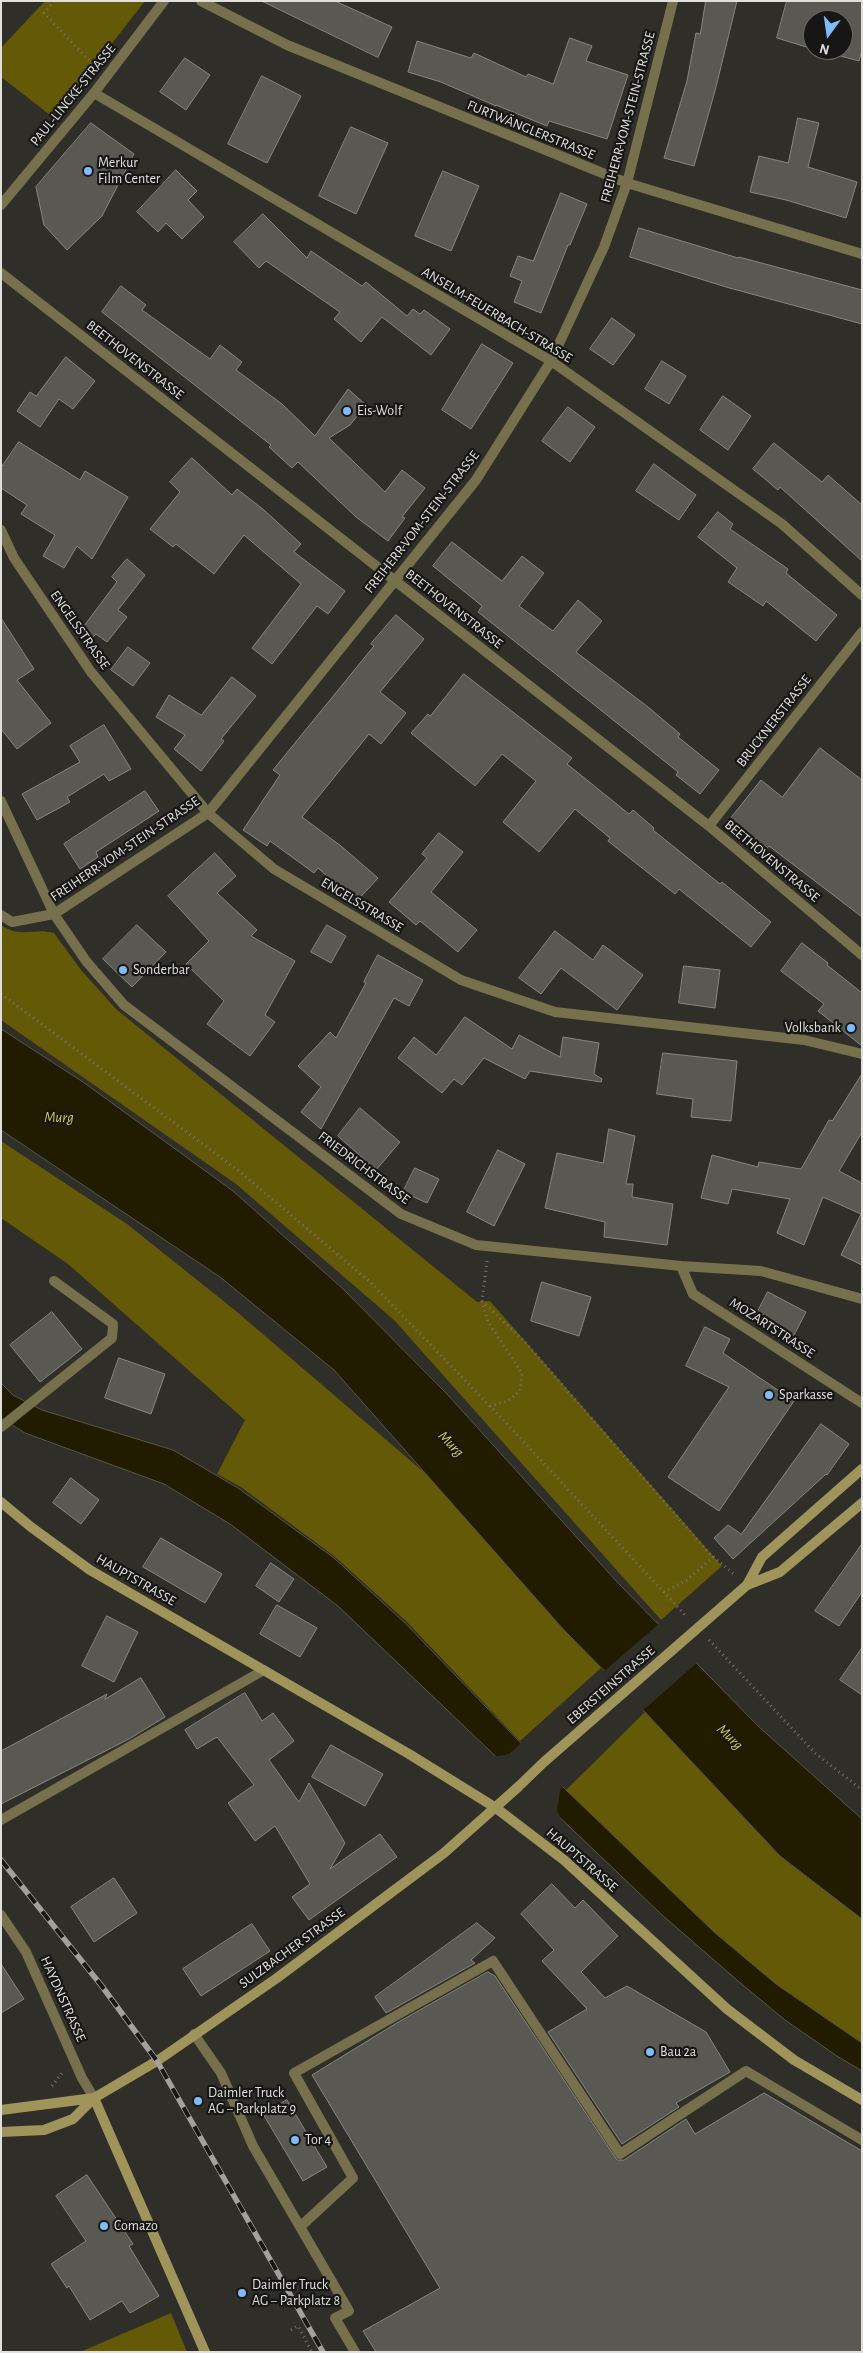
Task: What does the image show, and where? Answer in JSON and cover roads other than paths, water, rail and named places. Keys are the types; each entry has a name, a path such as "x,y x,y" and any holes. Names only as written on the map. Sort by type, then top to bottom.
{"street":[{"name":"PAUL-LINCKE-STRASSE","path":"1,205 94,94 164,1"},
{"name":"FURTWÄNGLERSTRASSE","path":"201,1 287,45 627,183 862,254"},
{"name":"FREIHERR-VOM-STEIN-STRASSE","path":"1,914 12,922 54,914 208,813 476,480 551,361 604,247 627,183 673,1"},
{"name":"ANSELM-FEUERBACH-STRASSE","path":"94,94 551,361 782,524 862,595"},
{"name":"BEETHOVENSTRASSE","path":"1,273 709,826 862,954"},
{"name":"ENGELSSTRASSE","path":"1,530 14,558 91,672 208,813 274,869 461,980 555,1012 804,1040 862,1054"},
{"name":"BRUCKNERSTRASSE","path":"709,826 862,632"},
{"name":"FRIEDRICHSTRASSE","path":"1,801 54,914 86,961 124,1004 401,1214 476,1245 681,1266 761,1271 862,1299"},
{"name":"MOZARTSTRASSE","path":"681,1266 693,1294 862,1402"},
{"path":"3,1426 112,1338 113,1324 54,1281"},
{"name":"EBERSTEINSTRASSE","path":"747,1585 762,1557 862,1469"},
{"name":"HAUPTSTRASSE","path":"1,1502 31,1527 90,1570 409,1754 496,1808 564,1860 727,2009 794,2060 862,2100"},
{"name":"EBERSTEINSTRASSE","path":"496,1808 544,1762 747,1585 780,1572 862,1503"},
{"path":"1,1820 264,1670"},
{"name":"SULZBACHER STRASSE","path":"1,2132 44,2130 73,2120 94,2098 157,2060 277,1978 420,1871 496,1808"},
{"name":"HAYDNSTRASSE","path":"1,1915 26,1952 82,2078 94,2098"},
{"path":"300,2227 353,2178 294,2073 493,1961 620,2154 746,2071 862,2140"},
{"path":"194,2034 221,2073 253,2146 349,2311 335,2318 355,2352"},
{"path":"94,2098 205,2352"},
{"name":"SULZBACHER STRASSE","path":"1,2110 94,2098"}],"water":[{"name":"Murg","path":"1,1029 83,1082 233,1191 342,1288 447,1394 618,1583 758,1726 862,1819 862,1919 780,1856 645,1712 563,1629 334,1370 220,1277 1,1130"},
{"path":"1,1383 13,1395 42,1410 173,1450 238,1488 334,1558 405,1623 566,1790 714,1932 776,1984 862,2043 862,2071 785,2020 661,1914 338,1606 230,1524 164,1484 25,1433 1,1418"}],"railway":[{"path":"1,1860 101,1985 157,2061 323,2352"}],"place":[{"name":"Merkur Film Center","path":"88,171"},
{"name":"Eis-Wolf","path":"347,411"},
{"name":"Sonderbar","path":"123,970"},
{"name":"Volksbank","path":"851,1028"},
{"name":"Sparkasse","path":"769,1395"},
{"name":"Bau 2a","path":"650,2052"},
{"name":"Daimler Truck AG − Parkplatz 9","path":"198,2101"},
{"name":"Tor 4","path":"295,2140"},
{"name":"Comazo","path":"104,2226"},
{"name":"Daimler Truck AG − Parkplatz 8","path":"242,2293"}]}
